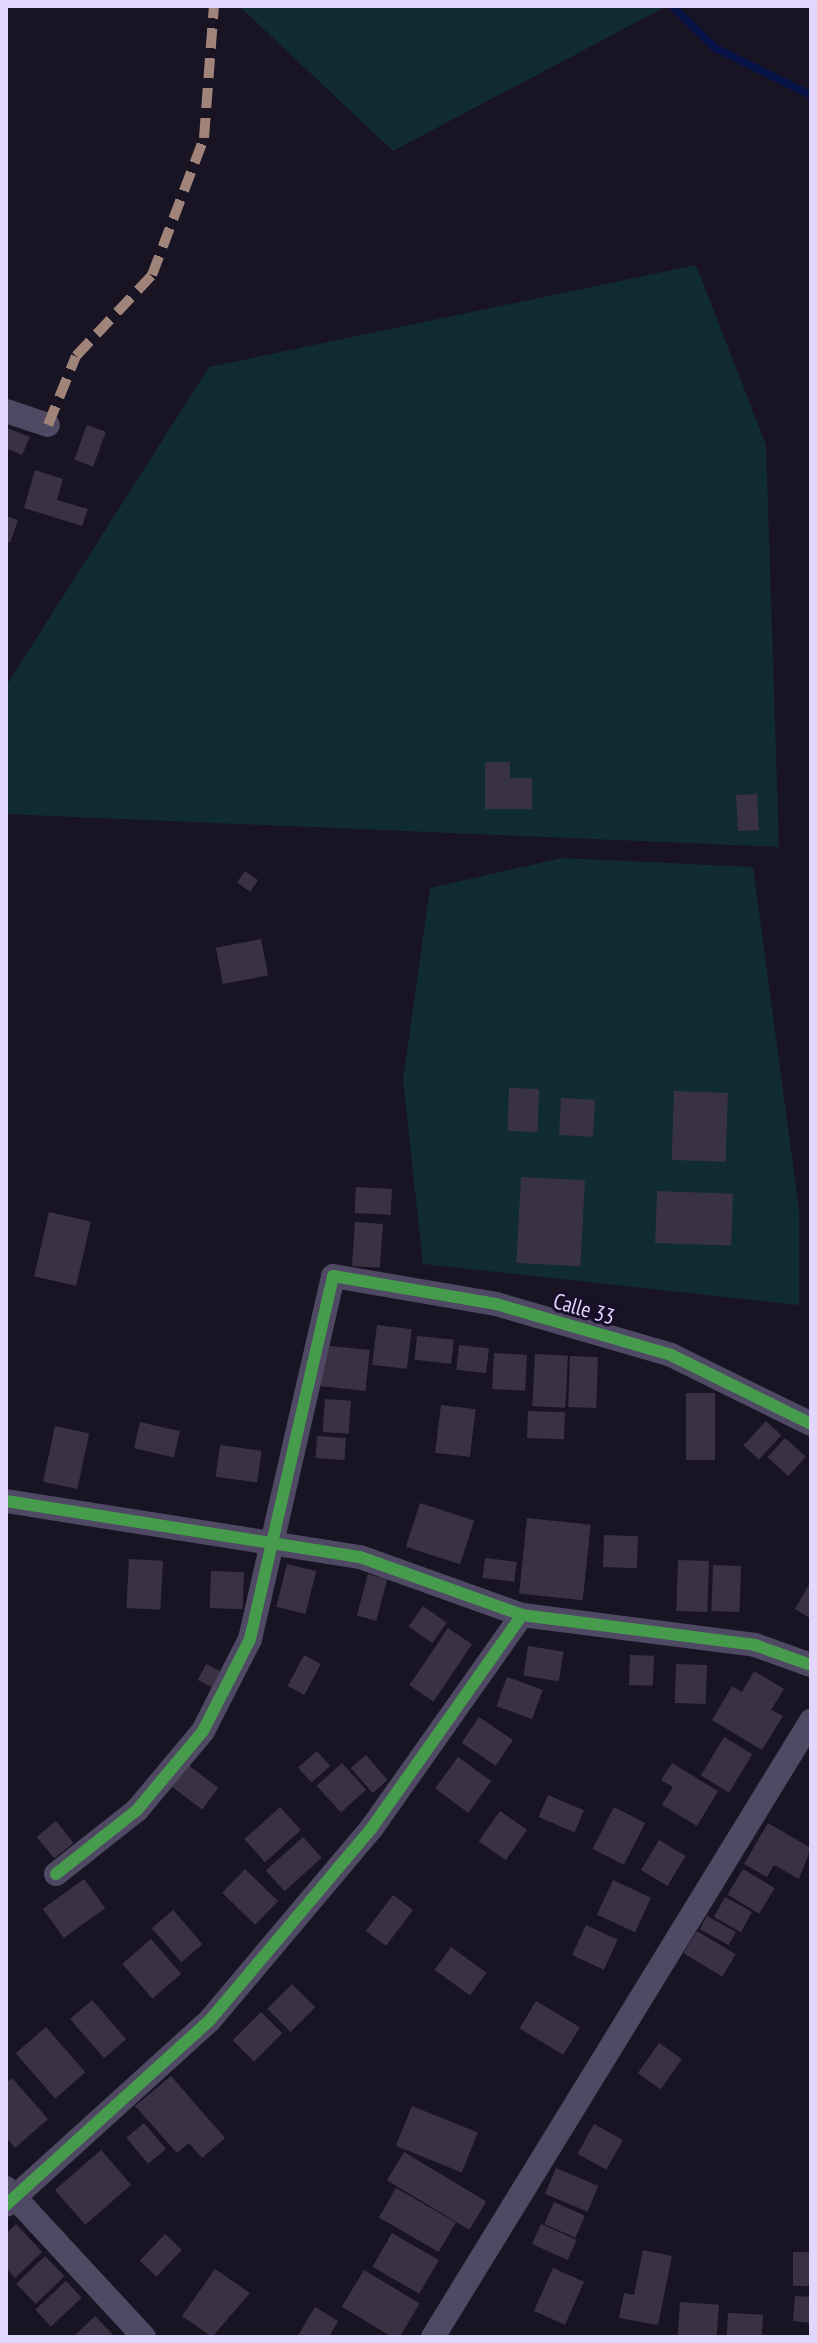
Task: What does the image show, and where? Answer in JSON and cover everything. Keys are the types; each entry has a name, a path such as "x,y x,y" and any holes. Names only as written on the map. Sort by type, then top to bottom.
{"street":[{"path":"6,411 48,425"},
{"name":"Calle 33","path":"278,1540 333,1276 496,1304 671,1355 811,1424"},
{"path":"6,1501 278,1540 360,1557 522,1615 755,1645 811,1665"},
{"path":"56,1874 137,1810 203,1731 250,1639 278,1540"},
{"path":"144,2337 9,2197 210,2020 371,1829 522,1615"},
{"path":"433,2337 811,1721"}],"shaded area":[{"path":"239,6 667,6 393,151"},
{"path":"696,265 766,445 779,847 6,814 6,686 209,367"},
{"path":"562,858 753,867 799,1210 799,1305 423,1264 403,1080 430,888"}],"building":[{"path":"87,425 106,432 93,467 74,460"},
{"path":"7,428 30,437 22,455 6,448"},
{"path":"35,470 63,479 57,500 88,509 82,526 24,508"},
{"path":"6,516 18,520 10,543 6,541"},
{"path":"485,762 510,762 510,778 532,778 532,809 485,809"},
{"path":"757,794 759,830 738,831 736,795"},
{"path":"245,871 258,880 250,892 237,882"},
{"path":"261,939 268,975 223,984 216,948"},
{"path":"509,1088 539,1089 537,1132 507,1131"},
{"path":"674,1091 728,1093 726,1162 672,1160"},
{"path":"561,1098 595,1100 593,1137 559,1135"},
{"path":"521,1177 585,1180 580,1266 516,1263"},
{"path":"356,1187 392,1189 391,1215 355,1213"},
{"path":"657,1191 733,1194 731,1246 655,1243"},
{"path":"49,1212 91,1222 76,1286 34,1276"},
{"path":"355,1222 383,1224 380,1268 352,1266"},
{"path":"377,1325 412,1329 407,1369 372,1365"},
{"path":"417,1336 454,1340 451,1364 414,1360"},
{"path":"321,1345 370,1350 365,1391 317,1386"},
{"path":"459,1345 489,1348 486,1373 456,1370"},
{"path":"494,1353 527,1355 525,1391 492,1389"},
{"path":"535,1354 568,1356 565,1408 532,1406"},
{"path":"570,1356 598,1357 596,1408 568,1407"},
{"path":"686,1393 715,1393 715,1460 686,1460"},
{"path":"325,1399 351,1401 349,1434 323,1432"},
{"path":"441,1405 476,1409 470,1457 435,1453"},
{"path":"528,1411 565,1412 564,1439 527,1438"},
{"path":"766,1421 781,1435 759,1459 743,1445"},
{"path":"140,1422 180,1431 174,1458 134,1448"},
{"path":"55,1426 89,1433 77,1489 43,1482"},
{"path":"317,1436 346,1438 344,1460 315,1458"},
{"path":"785,1438 806,1457 788,1476 768,1457"},
{"path":"220,1445 262,1451 257,1483 216,1477"},
{"path":"420,1503 474,1521 460,1564 406,1547"},
{"path":"527,1518 591,1525 583,1600 519,1594"},
{"path":"604,1535 638,1536 637,1568 603,1567"},
{"path":"485,1558 517,1562 514,1582 483,1578"},
{"path":"129,1559 163,1561 160,1610 126,1608"},
{"path":"678,1560 709,1561 707,1612 676,1611"},
{"path":"287,1564 316,1571 305,1614 276,1607"},
{"path":"713,1565 741,1566 739,1612 711,1611"},
{"path":"211,1571 244,1572 243,1609 210,1608"},
{"path":"368,1574 387,1579 376,1621 357,1616"},
{"path":"811,1581 811,1619 795,1609"},
{"path":"423,1606 447,1623 432,1643 409,1626"},
{"path":"448,1628 472,1644 433,1701 409,1685"},
{"path":"528,1646 564,1652 559,1681 523,1676"},
{"path":"304,1655 321,1664 304,1695 288,1686"},
{"path":"630,1655 654,1656 653,1686 629,1685"},
{"path":"206,1664 220,1671 212,1687 198,1680"},
{"path":"676,1664 707,1665 706,1704 675,1703"},
{"path":"754,1671 784,1689 771,1710 783,1716 762,1750 712,1720 732,1686 742,1692"},
{"path":"507,1677 543,1690 532,1719 496,1706"},
{"path":"479,1717 513,1740 496,1766 462,1743"},
{"path":"724,1737 752,1754 729,1793 701,1776"},
{"path":"317,1751 330,1766 311,1782 298,1767"},
{"path":"366,1755 388,1780 373,1793 351,1768"},
{"path":"458,1757 491,1781 468,1813 435,1789"},
{"path":"342,1763 366,1790 341,1813 317,1786"},
{"path":"672,1763 718,1791 697,1826 662,1805 673,1787 661,1780"},
{"path":"188,1765 218,1788 202,1809 172,1787"},
{"path":"548,1795 584,1810 575,1832 539,1817"},
{"path":"280,1807 301,1830 265,1862 244,1839"},
{"path":"614,1807 645,1823 624,1865 593,1849"},
{"path":"500,1811 527,1830 506,1860 479,1841"},
{"path":"56,1821 74,1843 54,1858 37,1837"},
{"path":"768,1823 811,1848 799,1879 774,1865 767,1877 744,1864"},
{"path":"303,1837 322,1858 285,1891 266,1870"},
{"path":"659,1840 686,1856 668,1886 641,1870"},
{"path":"245,1869 278,1901 255,1925 222,1893"},
{"path":"743,1869 775,1888 759,1914 728,1895"},
{"path":"84,1879 105,1908 64,1938 43,1909"},
{"path":"613,1880 651,1898 635,1932 597,1914"},
{"path":"393,1895 413,1910 386,1946 366,1931"},
{"path":"725,1897 752,1912 741,1932 714,1917"},
{"path":"173,1910 203,1944 181,1962 152,1928"},
{"path":"707,1916 736,1932 729,1945 700,1929"},
{"path":"586,1925 618,1940 604,1970 572,1955"},
{"path":"697,1931 736,1954 722,1976 684,1953"},
{"path":"151,1939 181,1974 152,1999 122,1964"},
{"path":"451,1947 487,1973 470,1996 435,1970"},
{"path":"292,1984 315,2007 291,2032 267,2009"},
{"path":"92,2000 126,2039 104,2058 70,2019"},
{"path":"536,2001 580,2027 563,2055 520,2028"},
{"path":"261,2012 282,2033 254,2061 233,2040"},
{"path":"46,2027 85,2072 55,2099 16,2053"},
{"path":"659,2043 682,2059 661,2089 638,2073"},
{"path":"171,2076 225,2138 202,2158 189,2143 177,2153 135,2106"},
{"path":"12,2078 48,2119 15,2148 6,2137 6,2083"},
{"path":"412,2106 478,2133 462,2172 396,2146"},
{"path":"144,2123 166,2149 148,2164 126,2138"},
{"path":"594,2124 623,2140 606,2170 578,2154"},
{"path":"101,2150 131,2185 85,2225 55,2190"},
{"path":"404,2152 486,2201 469,2230 387,2180"},
{"path":"556,2168 598,2186 587,2212 545,2194"},
{"path":"396,2188 456,2222 439,2252 379,2217"},
{"path":"554,2202 585,2216 575,2238 544,2224"},
{"path":"16,2224 42,2252 15,2278 6,2268 6,2234"},
{"path":"541,2224 577,2240 568,2260 532,2244"},
{"path":"392,2233 439,2260 419,2294 372,2267"},
{"path":"165,2234 182,2250 157,2277 140,2261"},
{"path":"643,2250 672,2256 658,2325 619,2318 624,2293 634,2295"},
{"path":"793,2252 811,2252 811,2286 793,2286"},
{"path":"45,2256 64,2276 36,2304 16,2284"},
{"path":"553,2268 584,2282 565,2325 534,2311"},
{"path":"215,2269 250,2293 212,2337 182,2316"},
{"path":"364,2270 420,2303 400,2337 392,2337 342,2307"},
{"path":"66,2281 82,2298 51,2326 35,2310"},
{"path":"795,2296 811,2297 811,2323 793,2321"},
{"path":"680,2302 719,2305 717,2337 678,2337"},
{"path":"315,2307 338,2321 329,2337 297,2337"},
{"path":"728,2313 763,2315 762,2337 727,2337"},
{"path":"95,2316 115,2337 73,2337"}],"waterway":[{"path":"672,6 715,48 811,95"}],"marked path":[{"path":"48,425 76,356 152,275 204,138 214,6"}],"cycle path":[{"path":"56,1874 137,1810 203,1731 250,1639 333,1276 496,1304 671,1355 811,1424"},
{"path":"6,1501 360,1557 522,1615 755,1645 811,1665"},
{"path":"6,2205 210,2020 371,1829 522,1615"}]}
